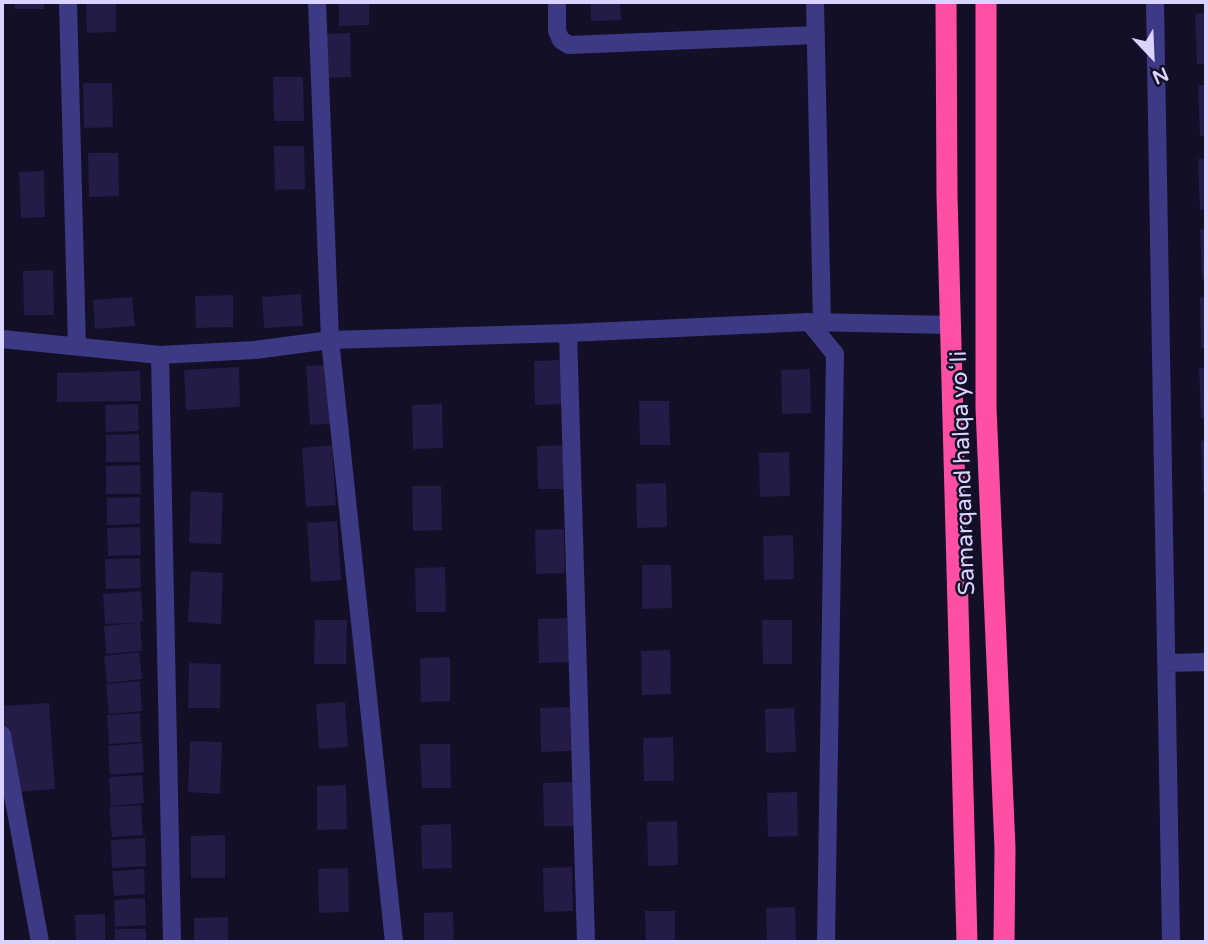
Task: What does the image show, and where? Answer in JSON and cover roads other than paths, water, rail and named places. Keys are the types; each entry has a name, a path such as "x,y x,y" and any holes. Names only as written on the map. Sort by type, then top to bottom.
{"highway":[{"name":"Samarqand halqa yoʻli","path":"946,2 947,196 967,942"},
{"name":"Samarqand halqa yoʻli","path":"986,2 986,408 1005,848 1004,942"}],"street":[{"path":"68,2 77,346"},
{"path":"317,2 330,340 394,942"},
{"path":"557,2 557,31 561,40 569,45 816,36"},
{"path":"815,2 816,322 835,354 826,942"},
{"path":"1155,2 1171,942"},
{"path":"2,338 160,355 255,350 330,340 816,322 951,325"},
{"path":"568,333 586,942"},
{"path":"160,355 173,942"},
{"path":"1167,663 1206,662"},
{"path":"2,734 40,942"}]}
